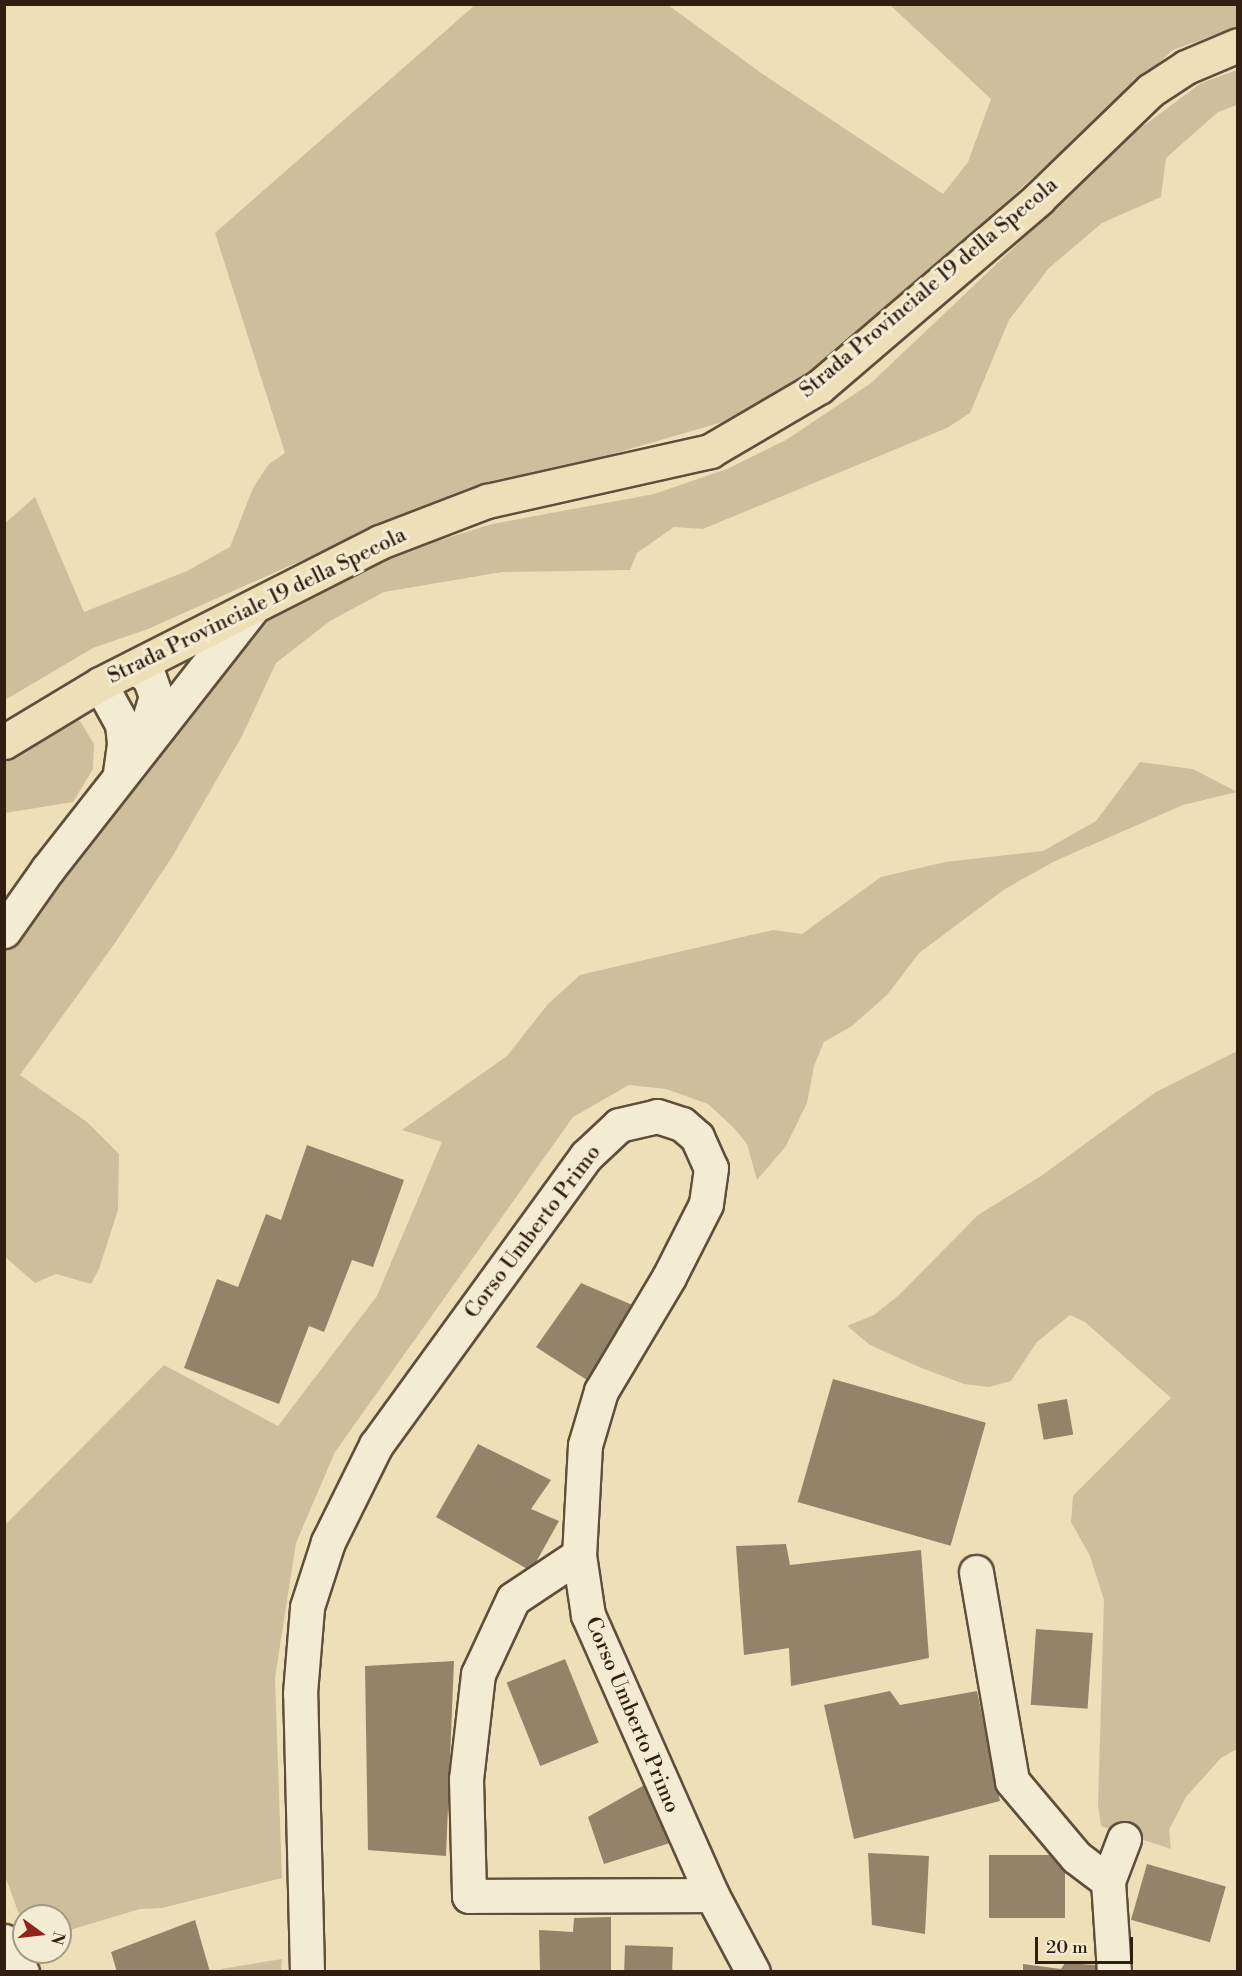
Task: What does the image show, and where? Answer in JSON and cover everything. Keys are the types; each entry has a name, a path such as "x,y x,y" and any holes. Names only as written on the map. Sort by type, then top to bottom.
{"main road":[{"name":"Strada Provinciale 19 della Specola","path":"4,742 100,684 380,542 487,501 710,452 819,387 1038,199 1151,90 1186,67 1238,45"}],"street":[{"path":"4,931 47,870 253,608"},
{"path":"118,782 155,709 156,696 149,677 134,667"},
{"path":"100,684 122,724 124,744 118,782"},
{"name":"Corso Umberto Primo","path":"307,1971 300,1693 307,1607 328,1542 376,1445 586,1156 619,1125 657,1116 682,1124 698,1137 711,1168 706,1204 679,1259 601,1391 585,1445 579,1555 588,1615 712,1895 753,1971"},
{"path":"579,1555 513,1599 478,1674 466,1779 469,1896 712,1895"},
{"path":"976,1572 1012,1781 1076,1857 1108,1881"},
{"path":"1114,1971 1108,1881 1124,1839"},
{"path":"4,1941 22,1971"}],"shaded area":[{"path":"475,5 668,5 764,75 943,194 968,162 991,99 890,5 1237,5 1237,27 1173,50 876,320 798,381 723,422 408,513 148,629 93,648 5,700 4,524 35,497 84,612 187,571 230,547 253,488 268,465 285,453 215,233"},
{"path":"1237,70 1237,105 1218,112 1166,158 1161,197 1102,223 1049,268 1009,320 970,413 947,428 703,529 674,527 637,553 630,570 502,572 384,592 330,621 276,663 242,736 172,857 115,943 20,1075 87,1122 119,1154 118,1210 99,1269 91,1284 56,1274 35,1283 5,1257 4,953 223,668 267,618 332,581 395,554 492,524 654,494 727,469 786,440 871,383 1138,130 1201,83"},
{"path":"56,718 80,721 94,744 93,769 73,802 5,813 5,758"},
{"path":"1140,762 1193,769 1237,792 1183,805 1055,861 1005,889 919,953 887,995 852,1026 824,1042 814,1066 807,1103 786,1146 757,1180 747,1144 734,1128 708,1104 666,1089 629,1085 573,1117 335,1452 296,1543 275,1678 282,1878 162,1908 140,1909 72,1929 72,1904 15,1904 4,1873 5,1525 164,1365 278,1426 377,1296 442,1142 402,1130 507,1056 548,1004 580,975 773,930 802,934 881,877 945,862 1043,851 1096,821"},
{"path":"1237,1051 1237,1749 1221,1758 1186,1797 1169,1830 1171,1849 1101,1826 1098,1805 1104,1600 1090,1556 1071,1522 1073,1496 1171,1398 1085,1322 1070,1315 1037,1342 1011,1381 989,1387 964,1384 919,1367 870,1345 847,1326 874,1315 899,1295 978,1215 1041,1176 1156,1092"},
{"path":"282,1959 281,1971 222,1971 221,1969"}],"building":[{"path":"307,1145 404,1180 373,1267 352,1260 324,1332 309,1326 279,1404 184,1368 217,1279 238,1287 266,1214 281,1220"},
{"path":"581,1283 637,1307 590,1382 536,1347"},
{"path":"833,1379 986,1423 951,1546 798,1502"},
{"path":"1067,1399 1073,1434 1044,1440 1037,1404"},
{"path":"478,1444 551,1480 531,1509 559,1521 531,1571 436,1517"},
{"path":"786,1544 790,1565 921,1550 929,1658 791,1686 789,1648 744,1655 736,1546"},
{"path":"1036,1629 1093,1633 1088,1709 1031,1705"},
{"path":"565,1659 599,1742 540,1766 507,1683"},
{"path":"454,1661 446,1856 368,1850 365,1666"},
{"path":"890,1691 900,1705 977,1691 1000,1801 854,1839 824,1705"},
{"path":"646,1784 673,1842 604,1864 588,1817"},
{"path":"868,1853 929,1856 925,1934 872,1925"},
{"path":"989,1855 1065,1855 1065,1918 989,1918"},
{"path":"1147,1864 1226,1887 1210,1942 1131,1920"},
{"path":"611,1917 611,1972 540,1972 539,1930 573,1932 574,1918"},
{"path":"195,1920 210,1972 117,1972 111,1952"},
{"path":"625,1945 673,1947 672,1972 624,1970"},
{"path":"1065,1963 1096,1965 1096,1972 1023,1972 1023,1964 1061,1969"}]}
